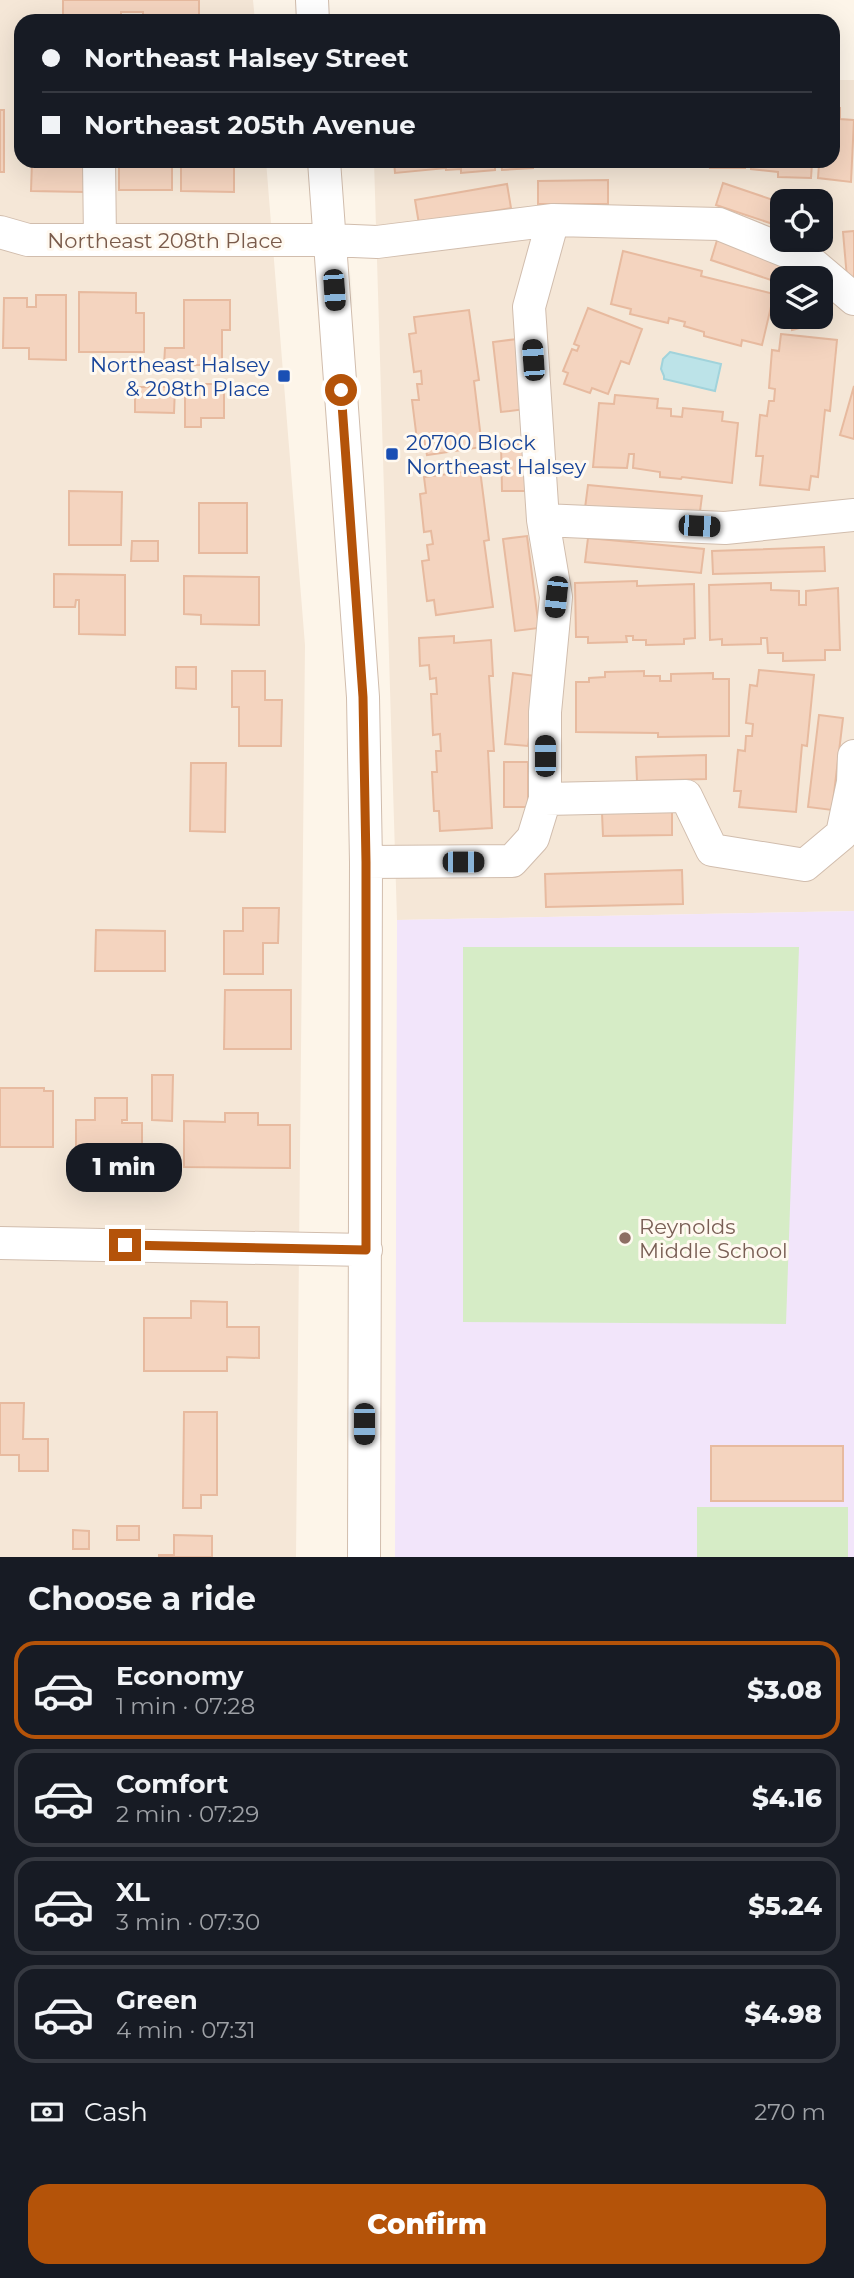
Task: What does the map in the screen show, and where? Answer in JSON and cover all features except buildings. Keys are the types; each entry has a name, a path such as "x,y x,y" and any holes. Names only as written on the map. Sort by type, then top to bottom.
{"street":[{"path":"99,168 100,240"},
{"path":"325,168 363,697 366,862 364,1557"},
{"path":"366,862 512,861 533,838 545,799 545,712 556,597 543,520 529,307 553,220"},
{"name":"Northeast 208th Place","path":"0,232 28,240 377,242 553,220 719,224 808,260 854,299"},
{"path":"543,520 725,528 854,515"},
{"path":"545,799 686,796 712,850 805,865 842,834 854,774"},
{"path":"0,1243 366,1250"}],"shaded area":[{"path":"0,0 253,0 254,14 14,14 14,168 267,168 305,645 296,1557 0,1557"},
{"path":"840,80 854,80 854,911 397,920 374,168 840,168"},
{"name":"Reynolds Middle School","path":"854,911 854,1557 395,1557 397,920"}],"green space":[{"path":"463,947 799,947 786,1324 463,1322"},
{"path":"697,1507 848,1507 848,1557 697,1557"}],"water":[{"path":"670,352 721,364 715,391 664,379 661,369 663,359"}],"place":[{"name":"Northeast Halsey & 208th Place","path":"284,376"},
{"name":"20700 Block Northeast Halsey","path":"392,454"},
{"name":"Reynolds Middle School","path":"625,1238"}],"route":[{"path":"125,1245 366,1250 366,862 363,697 341,390"}]}
